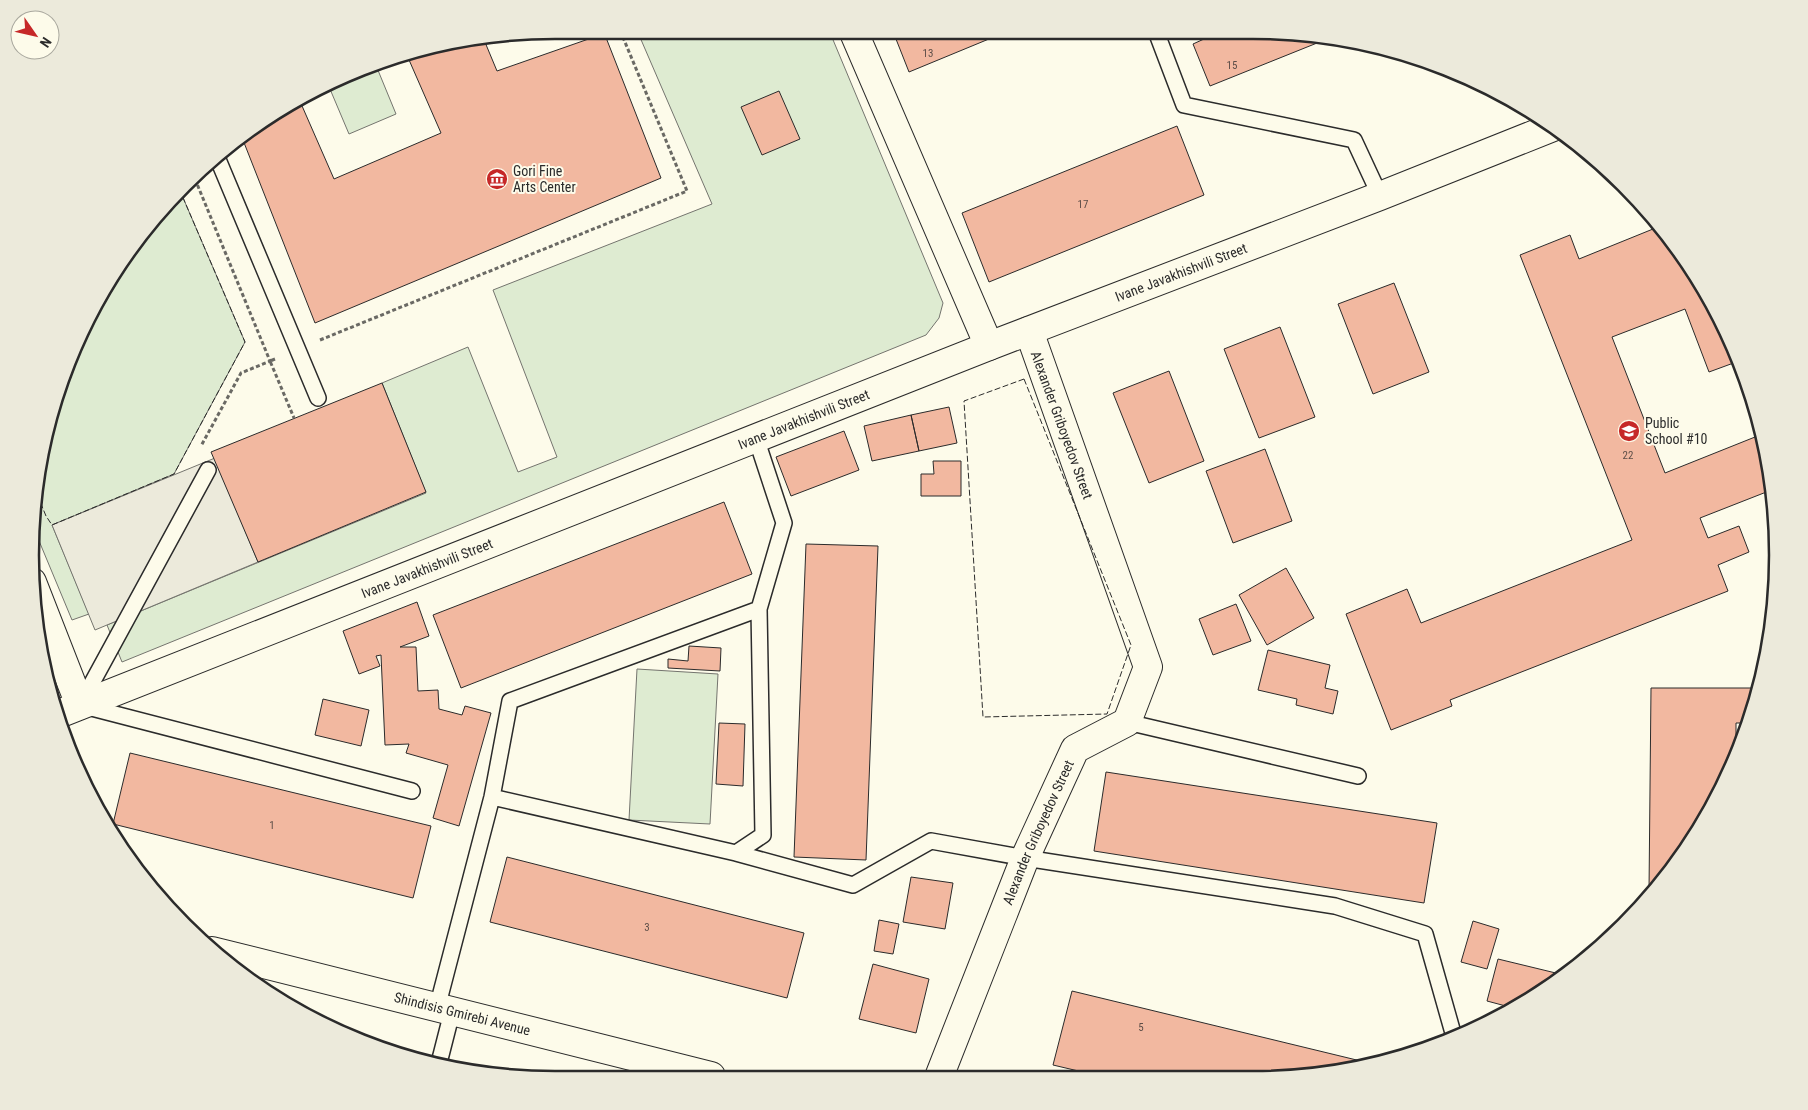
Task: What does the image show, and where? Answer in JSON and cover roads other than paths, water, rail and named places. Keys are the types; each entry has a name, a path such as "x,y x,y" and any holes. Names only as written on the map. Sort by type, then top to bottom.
{"street":[{"path":"857,39 990,346"},
{"name":"Ivane Javakhishvili Street","path":"68,710 990,346 1380,196 1546,130"},
{"name":"Alexander Griboyedov Street","path":"941,1071 1025,858 1076,749 1127,722 1148,666 1029,331"},
{"path":"43,621 68,710"},
{"name":"Shindisis Gmirebi Avenue","path":"230,956 691,1071"}],"lane":[{"path":"1159,39 1184,105 1354,140 1380,196"},
{"path":"220,163 318,398"},
{"path":"736,852 763,835 759,609 784,523 756,438"},
{"path":"208,470 68,710 412,790"},
{"path":"439,1058 444,1010 492,797 510,701 759,609"},
{"path":"1127,722 1358,776"},
{"path":"492,797 736,852 852,885 931,841 1025,858 1335,906 1425,934 1453,1031"}],"place":[{"name":"Gori Fine Arts Center","path":"497,179"},
{"name":"Public School #10","path":"1629,431"}]}
